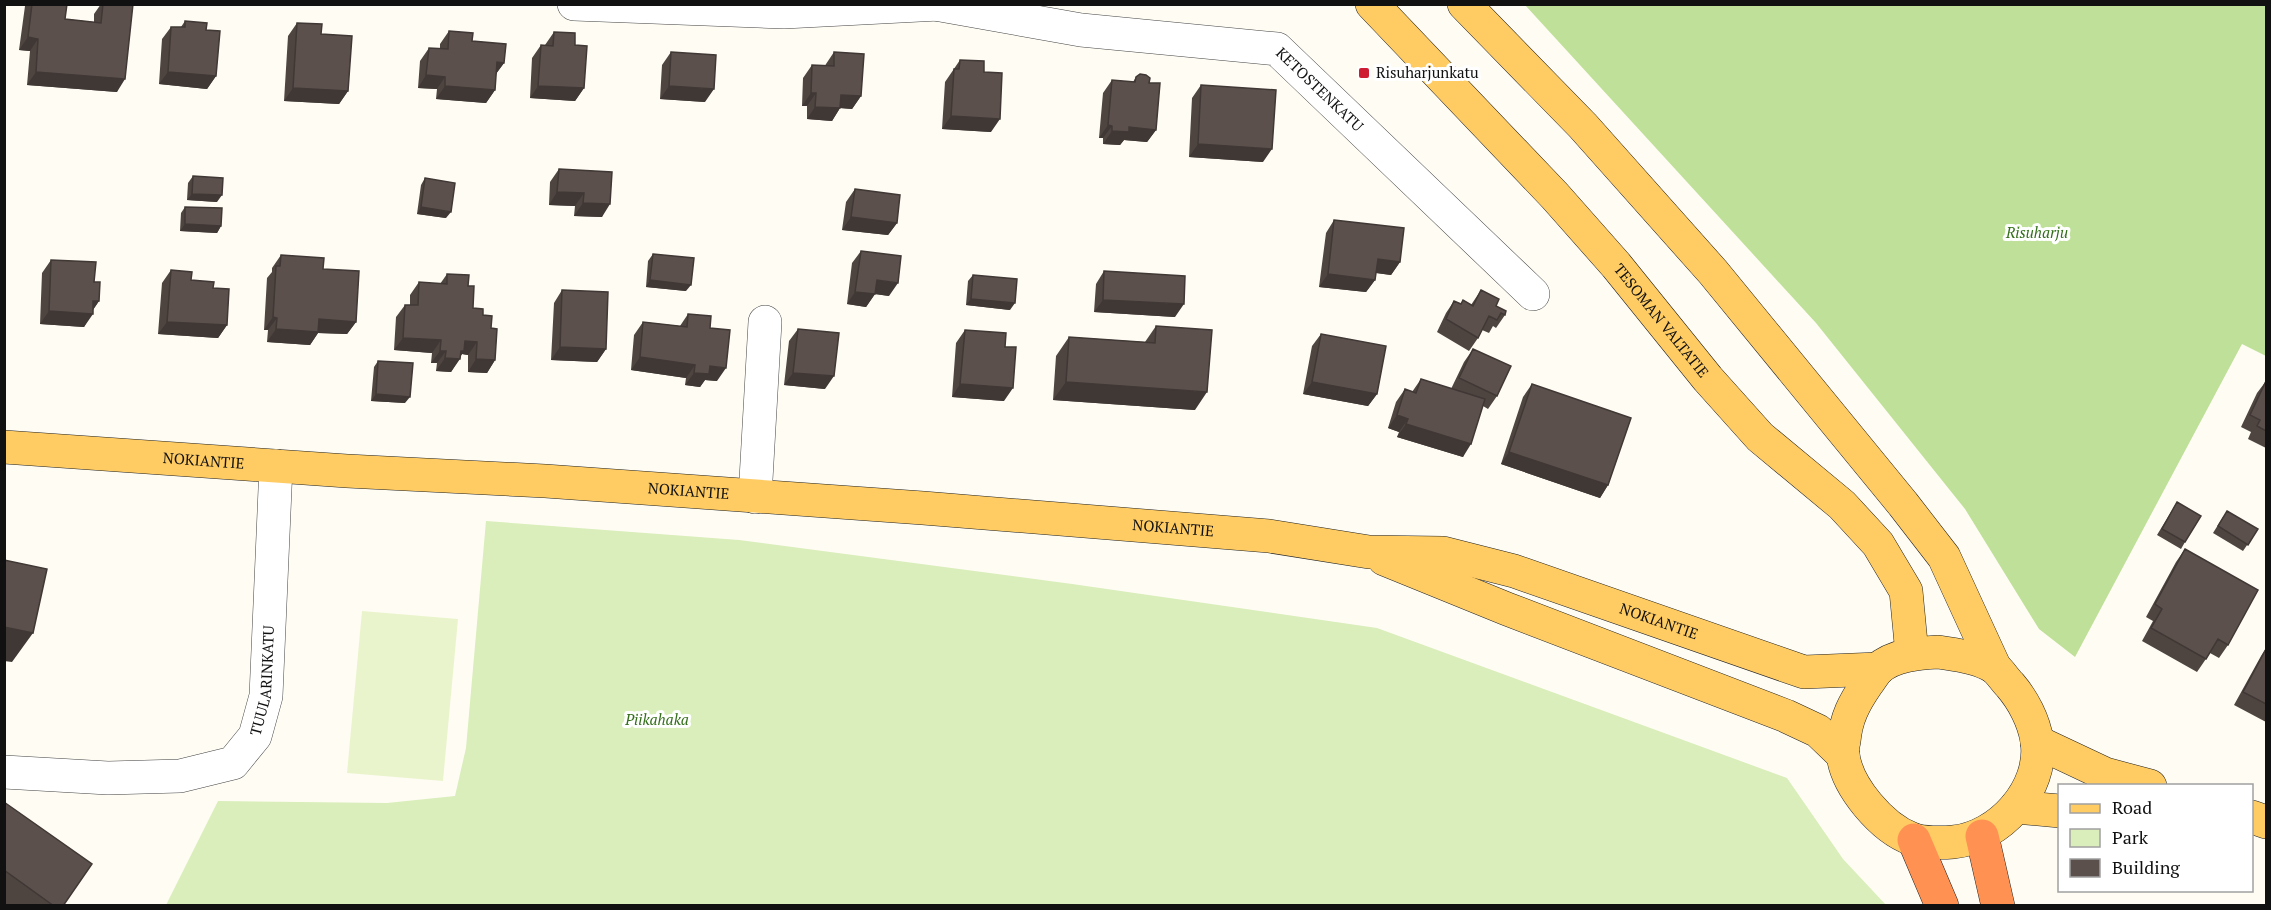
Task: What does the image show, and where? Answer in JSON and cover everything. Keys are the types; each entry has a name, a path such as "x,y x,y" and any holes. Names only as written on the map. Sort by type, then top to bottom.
{"highway":[{"path":"1982,836 1998,906"},
{"path":"1914,840 1942,906"}],"main road":[{"name":"TESOMAN VALTATIE","path":"1372,4 1555,196 1616,265 1708,379 1760,437 1842,505 1878,544 1906,591 1912,654"},
{"path":"1464,4 1583,126 1706,264 1903,504 1944,557 1995,668 2017,694 2031,718 2037,742 2037,764 2029,786 2016,807 2002,821 1982,836 1952,842 1914,840 1896,831 1872,811 1854,786 1843,755 1846,722 1854,703 1878,669 1912,654 1938,652 1959,655 1995,668"},
{"name":"NOKIANTIE","path":"4,447 276,466 545,481 923,508 1269,536 1369,552 1443,554 1514,571 1804,672 1878,669"},
{"name":"NOKIANTIE","path":"1369,552 1507,609 1786,716 1818,731 1843,755"},
{"path":"2037,742 2105,774 2142,784"},
{"path":"2016,807 2058,811"}],"street":[{"path":"574,4 784,12 937,5"},
{"name":"KETOSTENKATU","path":"937,5 1081,30 1277,49 1533,294"},
{"path":"755,497 765,322"},
{"name":"TUULARINKATU","path":"4,772 108,778 180,776 233,763 255,736 266,696 276,466"}],"green space":[{"name":"Risuharju","path":"1525,5 2266,5 2266,356 2242,344 2075,657 2039,629 1965,509 1816,323"},
{"name":"Piikahaka","path":"486,521 739,540 1072,584 1377,628 1787,778 1843,859 1886,905 166,905 218,801 387,803 455,796 466,748"},
{"path":"362,611 458,619 443,781 347,773"}],"building":[{"path":"32,4 67,4 65,19 101,23 103,4 133,4 125,79 36,72 38,39 28,37"},
{"path":"185,21 207,23 206,30 220,31 216,76 168,72 171,27 185,27"},
{"path":"297,23 322,24 321,34 352,36 348,91 293,88"},
{"path":"449,31 473,33 472,41 506,44 504,63 497,62 495,90 445,86 445,77 426,75 429,48 448,49"},
{"path":"554,32 575,33 575,45 587,46 584,88 538,86 541,45 553,46"},
{"path":"671,52 716,55 714,89 669,86"},
{"path":"834,52 864,54 861,96 841,95 840,108 815,107 816,93 811,93 812,65 834,66"},
{"path":"960,60 984,61 984,72 1002,73 1000,119 951,116 954,69 959,69"},
{"path":"1140,74 1150,78 1149,83 1160,83 1156,130 1129,127 1129,132 1112,131 1112,126 1108,125 1112,80 1135,82 1136,77"},
{"path":"1201,85 1276,90 1272,149 1198,144"},
{"path":"559,169 612,172 610,204 583,203 584,193 557,192"},
{"path":"193,176 223,178 222,195 192,194"},
{"path":"425,178 455,183 451,212 421,207"},
{"path":"855,189 900,195 897,223 851,217"},
{"path":"185,207 222,208 221,226 185,224"},
{"path":"1334,220 1404,228 1400,262 1378,259 1375,280 1328,274"},
{"path":"861,251 901,256 898,283 877,280 875,294 855,292"},
{"path":"653,254 694,258 691,285 650,280"},
{"path":"281,255 324,258 323,269 359,271 356,322 319,319 318,332 276,329 277,318 273,317 276,266 280,266"},
{"path":"51,260 96,262 94,282 100,282 99,301 93,301 93,314 49,311"},
{"path":"171,270 192,272 191,280 214,282 213,288 229,289 227,325 167,322"},
{"path":"1104,271 1185,276 1184,304 1103,300"},
{"path":"447,274 469,275 468,286 474,286 473,308 483,309 483,315 492,316 491,328 497,329 495,360 476,359 477,342 465,341 460,359 445,358 446,351 440,351 441,340 403,338 405,305 418,305 419,282 447,284"},
{"path":"973,275 1017,279 1015,303 971,299"},
{"path":"562,290 608,292 606,349 560,347"},
{"path":"1481,290 1499,299 1496,306 1506,311 1505,315 1501,313 1497,320 1489,316 1478,338 1446,319 1454,301 1461,304 1463,300 1473,306"},
{"path":"688,314 711,316 710,328 730,330 726,368 710,366 709,374 694,373 695,365 640,357 643,322 687,327"},
{"path":"1156,326 1212,330 1207,392 1066,382 1069,337 1155,343"},
{"path":"798,329 839,333 834,376 793,373"},
{"path":"965,330 1006,333 1005,347 1016,347 1013,388 960,384"},
{"path":"1321,334 1386,346 1377,394 1312,382"},
{"path":"1473,349 1511,366 1497,396 1459,378"},
{"path":"378,361 413,363 410,397 376,394"},
{"path":"1421,379 1485,399 1471,444 1406,424 1408,419 1397,415 1405,389 1416,393"},
{"path":"2266,381 2266,431 2257,426 2260,420 2250,415"},
{"path":"1532,384 1631,418 1608,485 1509,452"},
{"path":"2177,502 2201,516 2185,542 2162,529"},
{"path":"2227,511 2258,529 2248,545 2218,526"},
{"path":"2185,549 2258,590 2228,645 2218,639 2206,659 2151,628 2162,609 2155,604"},
{"path":"4,560 47,569 33,633 4,627"},
{"path":"2266,649 2266,704 2243,692"},
{"path":"4,802 92,864 63,906 54,906 4,870"}],"place":[{"name":"Risuharjunkatu","path":"1364,73"}]}
